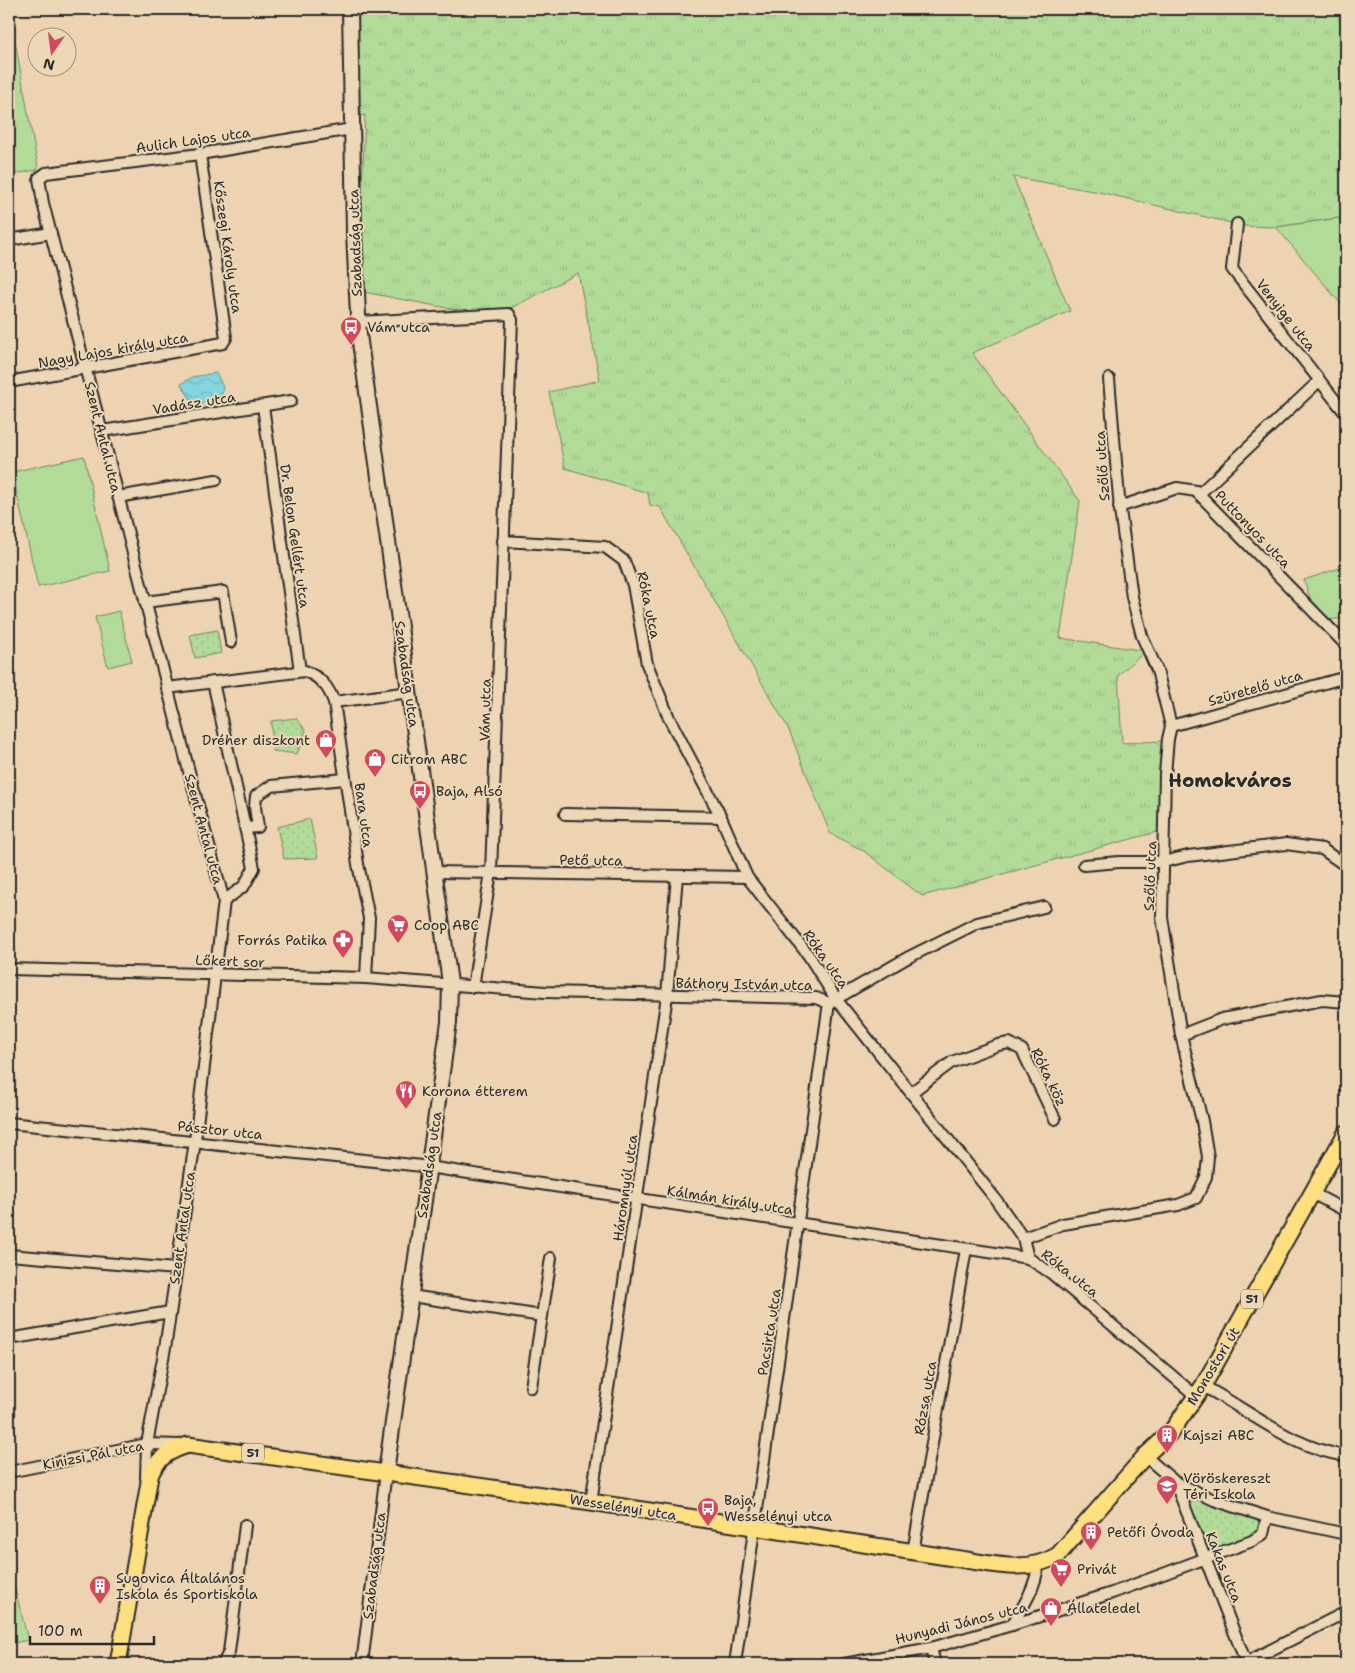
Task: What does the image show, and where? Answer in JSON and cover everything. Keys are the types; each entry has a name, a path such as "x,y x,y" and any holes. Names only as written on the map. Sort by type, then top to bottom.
{"main road":[{"name":"Szabadság utca","path":"350,9 358,322 366,392 450,984 449,1022 386,1472"},
{"name":"Monostori út","path":"1038,1564 1058,1555 1145,1456 1171,1432 1199,1391 1346,1134"},
{"name":"Kinizsi Pál utca","path":"188,1445 386,1472"},
{"name":"Szent Antal utca","path":"118,1664 150,1476 159,1460 172,1450 188,1445"},
{"name":"Wesselényi utca","path":"386,1472 1017,1567 1038,1564"}],"street":[{"name":"Aulich Lajos utca","path":"39,178 46,173 200,154 352,129"},
{"name":"Kőszegi Károly utca","path":"200,154 226,338 223,344"},
{"name":"Szent Antal utca","path":"39,178 51,234 118,497 224,901 195,1141 170,1312 147,1444 146,1492"},
{"name":"Venyige utca","path":"1237,224 1232,269 1346,414"},
{"path":"9,240 51,234"},
{"name":"Vám utca","path":"358,322 508,314 512,320 497,756 491,872 473,987"},
{"name":"Nagy Lajos király utca","path":"9,382 223,344"},
{"name":"Szőlő utca","path":"1023,1238 1063,1224 1178,1205 1196,1198 1206,1177 1208,1157 1202,1121 1181,1035 1162,917 1165,774 1171,726 1157,670 1142,636 1132,597 1119,507 1109,379"},
{"path":"1199,494 1319,381"},
{"name":"Vadász utca","path":"102,432 292,402"},
{"name":"Dr. Belon Gellért utca","path":"263,406 300,671"},
{"path":"118,497 216,480"},
{"name":"Puttonyos utca","path":"1119,507 1177,488 1187,488 1199,494 1346,645"},
{"name":"Róka utca","path":"503,541 605,547 624,561 633,585 647,664 669,718 721,817 747,876 809,956 833,1001 912,1092 994,1196 1023,1238 1028,1258 1051,1273 1199,1391 1297,1441 1328,1453 1346,1456"},
{"path":"145,602 223,592 231,642"},
{"path":"167,688 300,671"},
{"name":"Bara utca","path":"300,671 305,671 319,677 329,689 334,702 358,864 369,918 366,978"},
{"name":"Szüretelő utca","path":"1171,726 1346,677"},
{"path":"213,682 254,868 244,886 224,901"},
{"path":"334,702 410,692"},
{"path":"245,828 258,827 255,807 256,796 271,786 345,779"},
{"path":"565,814 721,817"},
{"path":"1084,865 1119,862 1163,862 1188,856 1286,844 1322,850 1346,866"},
{"name":"Pető utca","path":"435,872 747,876"},
{"name":"Háromnyúl utca","path":"591,1502 638,1200 667,996 677,876"},
{"path":"833,1001 906,958 977,923 1044,907"},
{"name":"Lőkert sor","path":"9,969 366,978 450,984"},
{"name":"Báthory István utca","path":"450,984 473,987 667,996 816,998 833,1001"},
{"path":"1181,1035 1222,1019 1322,1000 1346,1002"},
{"name":"Pacsirta utca","path":"735,1664 753,1527 833,1001"},
{"name":"Róka köz","path":"912,1092 952,1062 998,1045 1009,1043 1022,1050 1055,1119"},
{"name":"Pásztor utca","path":"9,1123 368,1159 428,1168"},
{"name":"Kálmán király utca","path":"428,1168 1028,1258"},
{"path":"1312,1194 1346,1211"},
{"name":"Rózsa utca","path":"913,1552 966,1249"},
{"path":"9,1255 176,1270"},
{"path":"531,1387 551,1258"},
{"path":"411,1296 542,1316"},
{"path":"9,1339 170,1312"},
{"name":"Kinizsi Pál utca","path":"9,1472 147,1444 188,1445"},
{"path":"1145,1456 1175,1482 1214,1500 1267,1517 1346,1534"},
{"name":"Szabadság utca","path":"362,1664 386,1472"},
{"name":"Kakas utca","path":"1175,1482 1245,1663"},
{"name":"Hunyadi János utca","path":"844,1664 931,1648 1062,1610 1252,1541 1263,1534 1267,1517"},
{"path":"223,1664 229,1652 245,1525"},
{"path":"1012,1625 1026,1603 1038,1564"},
{"path":"1245,1663 1346,1612"},
{"path":"931,1648 935,1664"}],"green space":[{"path":"9,9 38,167 37,170 9,175"},
{"path":"354,9 1346,9 1346,217 1276,227 1244,226 1099,192 1013,177 1070,311 972,353 1080,501 1060,638 1146,651 1118,675 1122,743 1163,741 1168,829 922,896 864,851 830,833 788,728 660,507 650,505 648,493 565,468 549,392 600,380 578,273 494,317 358,291 365,115 357,116"},
{"path":"1346,217 1346,310 1276,227"},
{"path":"84,456 110,571 38,587 12,472"},
{"path":"1346,566 1346,618 1318,621 1304,580"},
{"path":"119,611 132,661 108,667 95,617"},
{"path":"217,630 221,653 195,658 190,635"},
{"path":"296,718 306,731 297,754 273,751 271,721"},
{"path":"310,819 318,858 284,859 277,827"},
{"path":"1181,1487 1267,1517 1263,1534 1208,1553"},
{"path":"15,1589 28,1640 9,1644 9,1591"}],"water":[{"path":"216,373 223,387 221,400 210,406 207,402 204,402 200,407 196,408 181,384 192,377"}],"place":[{"name":"Vám utca","path":"351,346"},
{"name":"Dréher diszkont","path":"326,759"},
{"name":"Citrom ABC","path":"375,778"},
{"name":"Baja, Alsó","path":"420,810"},
{"name":"Coop ABC","path":"398,944"},
{"name":"Forrás Patika","path":"343,959"},
{"name":"Korona étterem","path":"406,1110"},
{"name":"Kajszi ABC","path":"1167,1454"},
{"name":"Vöröskereszt Téri Iskola","path":"1167,1505"},
{"name":"Baja, Wesselényi utca","path":"708,1527"},
{"name":"Petőfi Óvoda","path":"1091,1551"},
{"name":"Privát","path":"1061,1588"},
{"name":"Sugovica Általános Iskola és Sportiskola","path":"100,1605"},
{"name":"Állateledel","path":"1051,1627"}],"district":[{"name":"Homokváros","path":"1230,780"}]}
